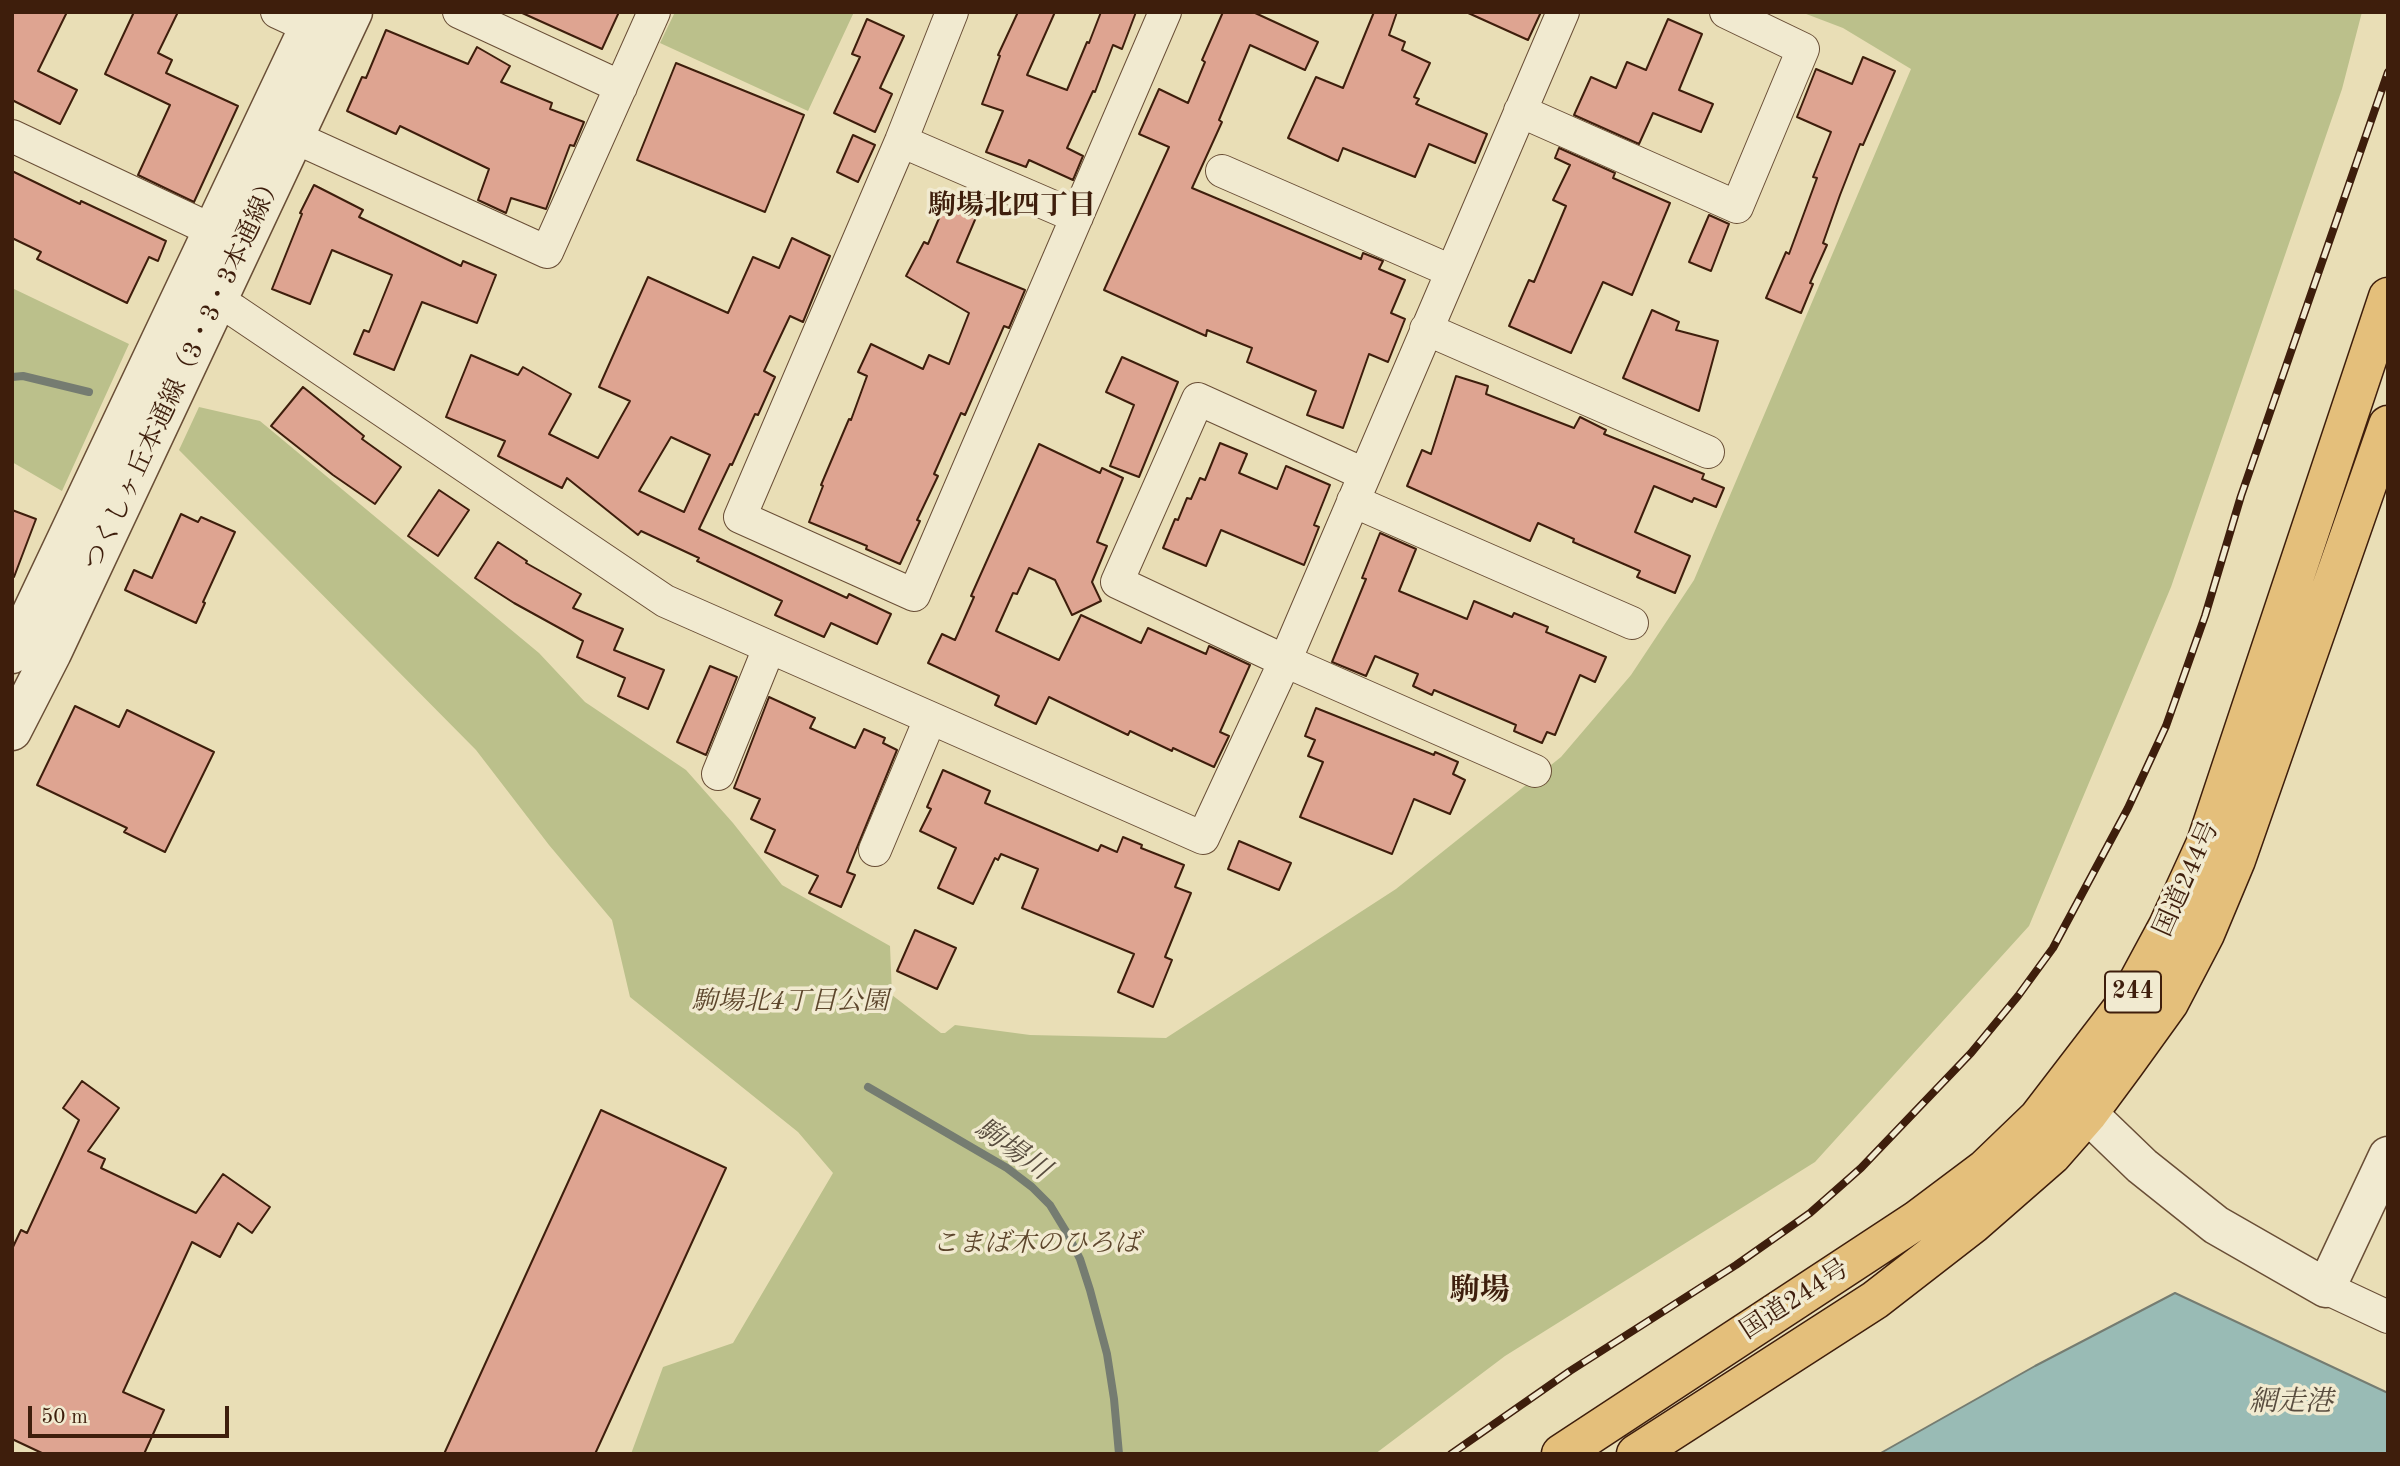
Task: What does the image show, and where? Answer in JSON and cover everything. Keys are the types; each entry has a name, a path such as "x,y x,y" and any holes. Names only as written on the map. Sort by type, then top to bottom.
{"highway":[{"name":"国道244号","path":"1561,1454 1917,1220 1984,1170 2038,1118 2127,1002 2168,926 2206,843 2388,297"},
{"name":"国道244号","path":"1636,1454 1885,1292 2011,1191 2052,1155 2088,1114 2169,1003 2205,934 2236,860 2388,425"}],"street":[{"path":"459,12 621,87"},
{"path":"296,138 547,252 654,12"},
{"path":"945,14 901,141 740,517 914,595 1165,12"},
{"path":"203,292 665,601 1203,838 1285,661 1563,12"},
{"path":"1520,111 1737,207 1803,49 1726,12"},
{"name":"つくしヶ丘本通線（3・3・3本通線）","path":"228,238 296,138 319,21"},
{"name":"つくしヶ丘本通線（3・3・3本通線）","path":"12,731 24,645 203,292 319,21"},
{"path":"12,136 228,238"},
{"path":"901,141 1077,217"},
{"path":"1222,171 1451,271"},
{"path":"1426,329 1709,452"},
{"path":"1535,771 1285,661 1116,582 1198,399 1359,487 1632,623"},
{"path":"718,774 769,648"},
{"path":"875,850 930,719"},
{"path":"2088,1114 2142,1166 2216,1225 2326,1288 2388,1317"},
{"path":"2326,1288 2388,1156"}],"green space":[{"path":"675,12 854,12 808,111 660,43"},
{"name":"こまば木のひろば","path":"1801,12 2362,12 2342,89 2171,587 2029,926 1815,1162 1505,1356 1375,1454 631,1454 663,1367 733,1343 833,1173 798,1132 630,997 612,920 549,845 476,750 179,450 199,407 260,421 539,653 585,702 686,770 733,823 782,885 890,946 892,995 941,1033 955,1025 1030,1035 1166,1038 1396,889 1561,757 1631,675 1694,580 1911,69 1843,28"},
{"path":"12,288 129,344 62,491 12,462"}],"water":[{"name":"網走港","path":"2175,1293 2388,1393 2388,1454 1879,1454 2035,1366"}],"building":[{"path":"12,12 67,12 38,71 77,90 60,124 12,100"},
{"path":"134,12 178,12 158,53 172,60 166,73 238,106 194,202 138,175 170,105 105,74"},
{"path":"520,12 619,12 602,49"},
{"path":"1018,12 1055,12 1027,75 1067,90 1101,12 1136,12 1122,49 1113,45 1095,92 1093,91 1067,148 1083,156 1073,180 1029,160 1026,167 986,152 1003,111 982,104 1000,56 998,55"},
{"path":"1223,12 1253,12 1318,42 1305,70 1250,45 1219,120 1222,122 1192,188 1361,259 1363,253 1383,261 1379,269 1405,280 1391,313 1405,319 1388,362 1369,354 1343,428 1307,415 1316,391 1247,362 1252,348 1207,330 1206,336 1104,290 1169,147 1139,134 1159,89 1188,103 1205,62 1202,60"},
{"path":"1374,12 1397,12 1389,35 1405,42 1402,50 1430,63 1414,97 1419,99 1416,104 1487,134 1475,163 1429,144 1415,177 1343,148 1338,161 1288,138 1316,77 1343,88"},
{"path":"1466,12 1541,12 1528,40"},
{"path":"867,19 904,36 880,88 892,94 875,132 834,113 860,57 852,54"},
{"path":"1668,19 1702,34 1679,90 1713,104 1701,132 1653,113 1639,144 1574,115 1591,77 1616,88 1627,62 1646,70"},
{"path":"386,30 468,64 477,47 510,66 501,82 552,103 550,109 584,122 574,146 570,145 546,209 511,198 506,213 478,200 489,169 400,126 396,134 347,111 362,77 366,78"},
{"path":"1863,57 1895,71 1863,145 1860,144 1840,195 1823,243 1827,245 1810,283 1813,284 1801,313 1766,298 1786,252 1789,254 1817,178 1813,177 1831,132 1797,117 1816,69 1852,84"},
{"path":"676,63 804,115 765,212 637,160"},
{"path":"853,135 875,145 858,182 837,172"},
{"path":"1559,148 1615,173 1613,178 1670,203 1632,295 1603,282 1571,353 1509,326 1529,280 1534,282 1566,206 1553,200 1570,165 1555,158"},
{"path":"12,171 166,241 158,261 149,257 127,303 37,259 41,252 12,238"},
{"path":"314,185 363,210 359,217 461,266 463,261 496,275 477,323 422,302 394,370 354,354 364,330 369,332 392,275 332,250 310,304 272,289 302,214 300,213"},
{"path":"949,195 980,208 957,262 1025,290 1009,328 1004,326 965,415 961,413 934,474 938,476 917,520 920,521 900,564 866,549 867,546 809,522 823,486 821,485 849,419 851,420 867,376 858,372 871,344 923,369 929,355 949,364 969,313 906,276 924,242 928,244"},
{"path":"1709,215 1729,224 1711,271 1689,262"},
{"path":"792,238 830,256 803,322 790,316 764,371 775,377 699,529 847,598 849,594 891,614 877,644 831,623 824,637 775,615 782,601 641,531 638,535 567,478 562,488 498,456 505,441 446,417 471,355 518,375 523,367 571,394 549,434 598,458 630,401 599,387 648,277 728,313 753,257 779,268","holes":["671,437 710,455 684,512 639,491"]},
{"path":"1652,310 1679,322 1676,330 1718,341 1699,411 1623,378"},
{"path":"1122,357 1178,382 1139,477 1110,466 1134,405 1106,392"},
{"path":"1456,376 1488,386 1486,394 1574,428 1580,417 1606,430 1604,434 1704,474 1702,479 1724,488 1716,507 1694,498 1692,502 1654,486 1635,532 1690,556 1675,593 1637,577 1640,571 1573,542 1574,539 1538,523 1530,541 1407,486 1422,450 1431,454"},
{"path":"303,387 364,436 362,439 401,467 375,504 271,426"},
{"path":"1220,443 1247,454 1239,473 1277,489 1286,466 1330,485 1314,525 1319,527 1304,565 1221,530 1206,566 1163,548 1187,498 1191,499 1200,478 1205,480"},
{"path":"1039,444 1100,473 1102,468 1123,478 1097,542 1107,546 1092,582 1101,601 1072,615 1055,580 1029,568 1017,594 1013,593 996,631 1059,660 1081,615 1141,643 1148,628 1206,654 1209,646 1250,665 1220,732 1229,736 1214,767 1130,731 1128,735 1049,697 1036,724 995,705 999,696 928,663 942,634 955,640 974,597 971,596"},
{"path":"439,490 469,510 438,556 408,536"},
{"path":"12,510 36,519 14,577 12,576"},
{"path":"181,514 198,522 201,517 235,532 196,623 125,590 134,570 152,578"},
{"path":"1380,533 1416,549 1399,591 1467,619 1474,601 1512,617 1514,613 1548,627 1546,632 1606,657 1595,682 1580,675 1555,735 1547,732 1542,743 1514,731 1516,725 1434,690 1432,695 1413,686 1418,674 1375,656 1366,676 1332,662 1366,579 1362,578"},
{"path":"498,542 527,561 526,563 581,594 573,608 623,629 614,650 664,670 648,709 618,696 625,678 577,657 583,641 475,578"},
{"path":"710,666 737,677 706,755 677,742"},
{"path":"769,697 815,718 810,728 855,748 864,729 885,738 883,743 897,750 847,872 855,875 841,907 809,893 818,876 765,852 775,830 751,819 760,799 734,788"},
{"path":"75,706 119,727 127,710 214,752 165,852 124,832 127,828 37,785"},
{"path":"1316,708 1458,762 1453,774 1465,780 1450,814 1414,799 1392,854 1300,817 1323,762 1308,756 1315,740 1305,736"},
{"path":"943,770 990,791 985,803 1098,851 1101,845 1117,852 1123,837 1142,845 1141,848 1184,865 1175,887 1191,893 1165,957 1172,960 1153,1007 1118,992 1134,954 1022,908 1038,869 1001,854 998,860 995,858 973,904 938,888 956,848 920,831 931,809 927,807"},
{"path":"1239,841 1291,863 1279,890 1228,869"},
{"path":"915,930 956,948 937,989 897,971"},
{"path":"82,1081 119,1108 88,1151 105,1159 101,1168 196,1213 223,1174 270,1207 252,1233 238,1223 220,1257 192,1242 123,1392 164,1410 144,1454 44,1454 12,1439 12,1249 21,1230 27,1233 79,1120 63,1108"},
{"path":"601,1110 726,1168 595,1454 444,1454"}],"waterway":[{"name":"駒場川","path":"12,377 23,376 89,392"},
{"name":"駒場川","path":"868,1087 1007,1168 1050,1205 1080,1259 1090,1290 1107,1354 1119,1454"}],"railway":[{"path":"1451,1454 1570,1371 1736,1265 1810,1213 1861,1168 1971,1053 2053,948 2128,808 2166,726 2205,616 2241,496 2388,72"}],"district":[{"name":"駒場北四丁目","path":"1012,207"},
{"name":"駒場","path":"1480,1291"}],"park label":[{"name":"駒場北4丁目公園","path":"790,1002"}]}
